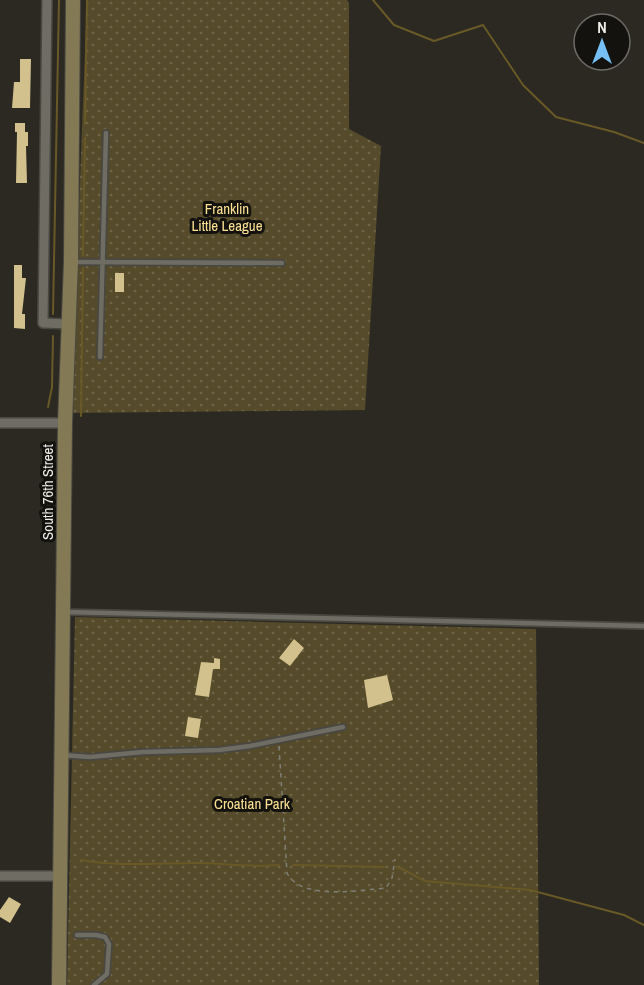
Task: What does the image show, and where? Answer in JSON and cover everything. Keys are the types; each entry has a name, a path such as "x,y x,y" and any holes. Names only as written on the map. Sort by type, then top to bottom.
{"main road":[{"name":"South 76th Street","path":"59,985 65,423 71,262 74,0"}],"street":[{"path":"47,0 43,323 69,324"},
{"path":"0,423 65,423"},
{"path":"0,876 61,876"}],"lane":[{"path":"100,357 106,133"},
{"path":"71,262 282,263"},
{"path":"63,612 644,626"},
{"path":"62,755 90,757 143,752 219,750 343,727"},
{"path":"77,935 105,937 109,944 107,974 94,985"}],"path":[{"path":"278,740 287,873 291,880 301,888 337,892 386,888 392,878 395,859"}],"green space":[{"name":"Franklin Little League","path":"87,0 347,0 349,3 349,129 381,146 365,410 71,413"},
{"name":"Croatian Park","path":"75,617 536,629 539,985 67,985"}],"building":[{"path":"20,59 31,59 30,108 12,108 14,82 20,82"},
{"path":"15,123 25,123 25,132 28,132 27,183 16,183 17,132 15,132"},
{"path":"14,265 22,265 22,278 26,278 22,314 25,314 25,329 14,328"},
{"path":"115,273 124,273 124,292 115,292"},
{"path":"294,639 304,648 290,666 279,658"},
{"path":"214,658 220,659 220,669 213,669 209,697 195,695 201,662 214,663"},
{"path":"387,675 393,700 368,708 364,680"},
{"path":"188,717 201,719 198,738 185,736"},
{"path":"9,897 21,904 10,923 0,917 0,910"}],"waterway":[{"path":"53,314 59,0"},
{"path":"85,124 87,0"},
{"path":"373,0 394,25 434,41 483,25 523,85 556,117 614,132 644,143"},
{"path":"83,255 85,138"},
{"path":"81,416 83,268"},
{"path":"48,407 52,387 53,336"},
{"path":"81,860 124,864 279,865"},
{"path":"293,865 385,867"},
{"path":"396,867 425,881 530,890 624,915 644,925"}]}
